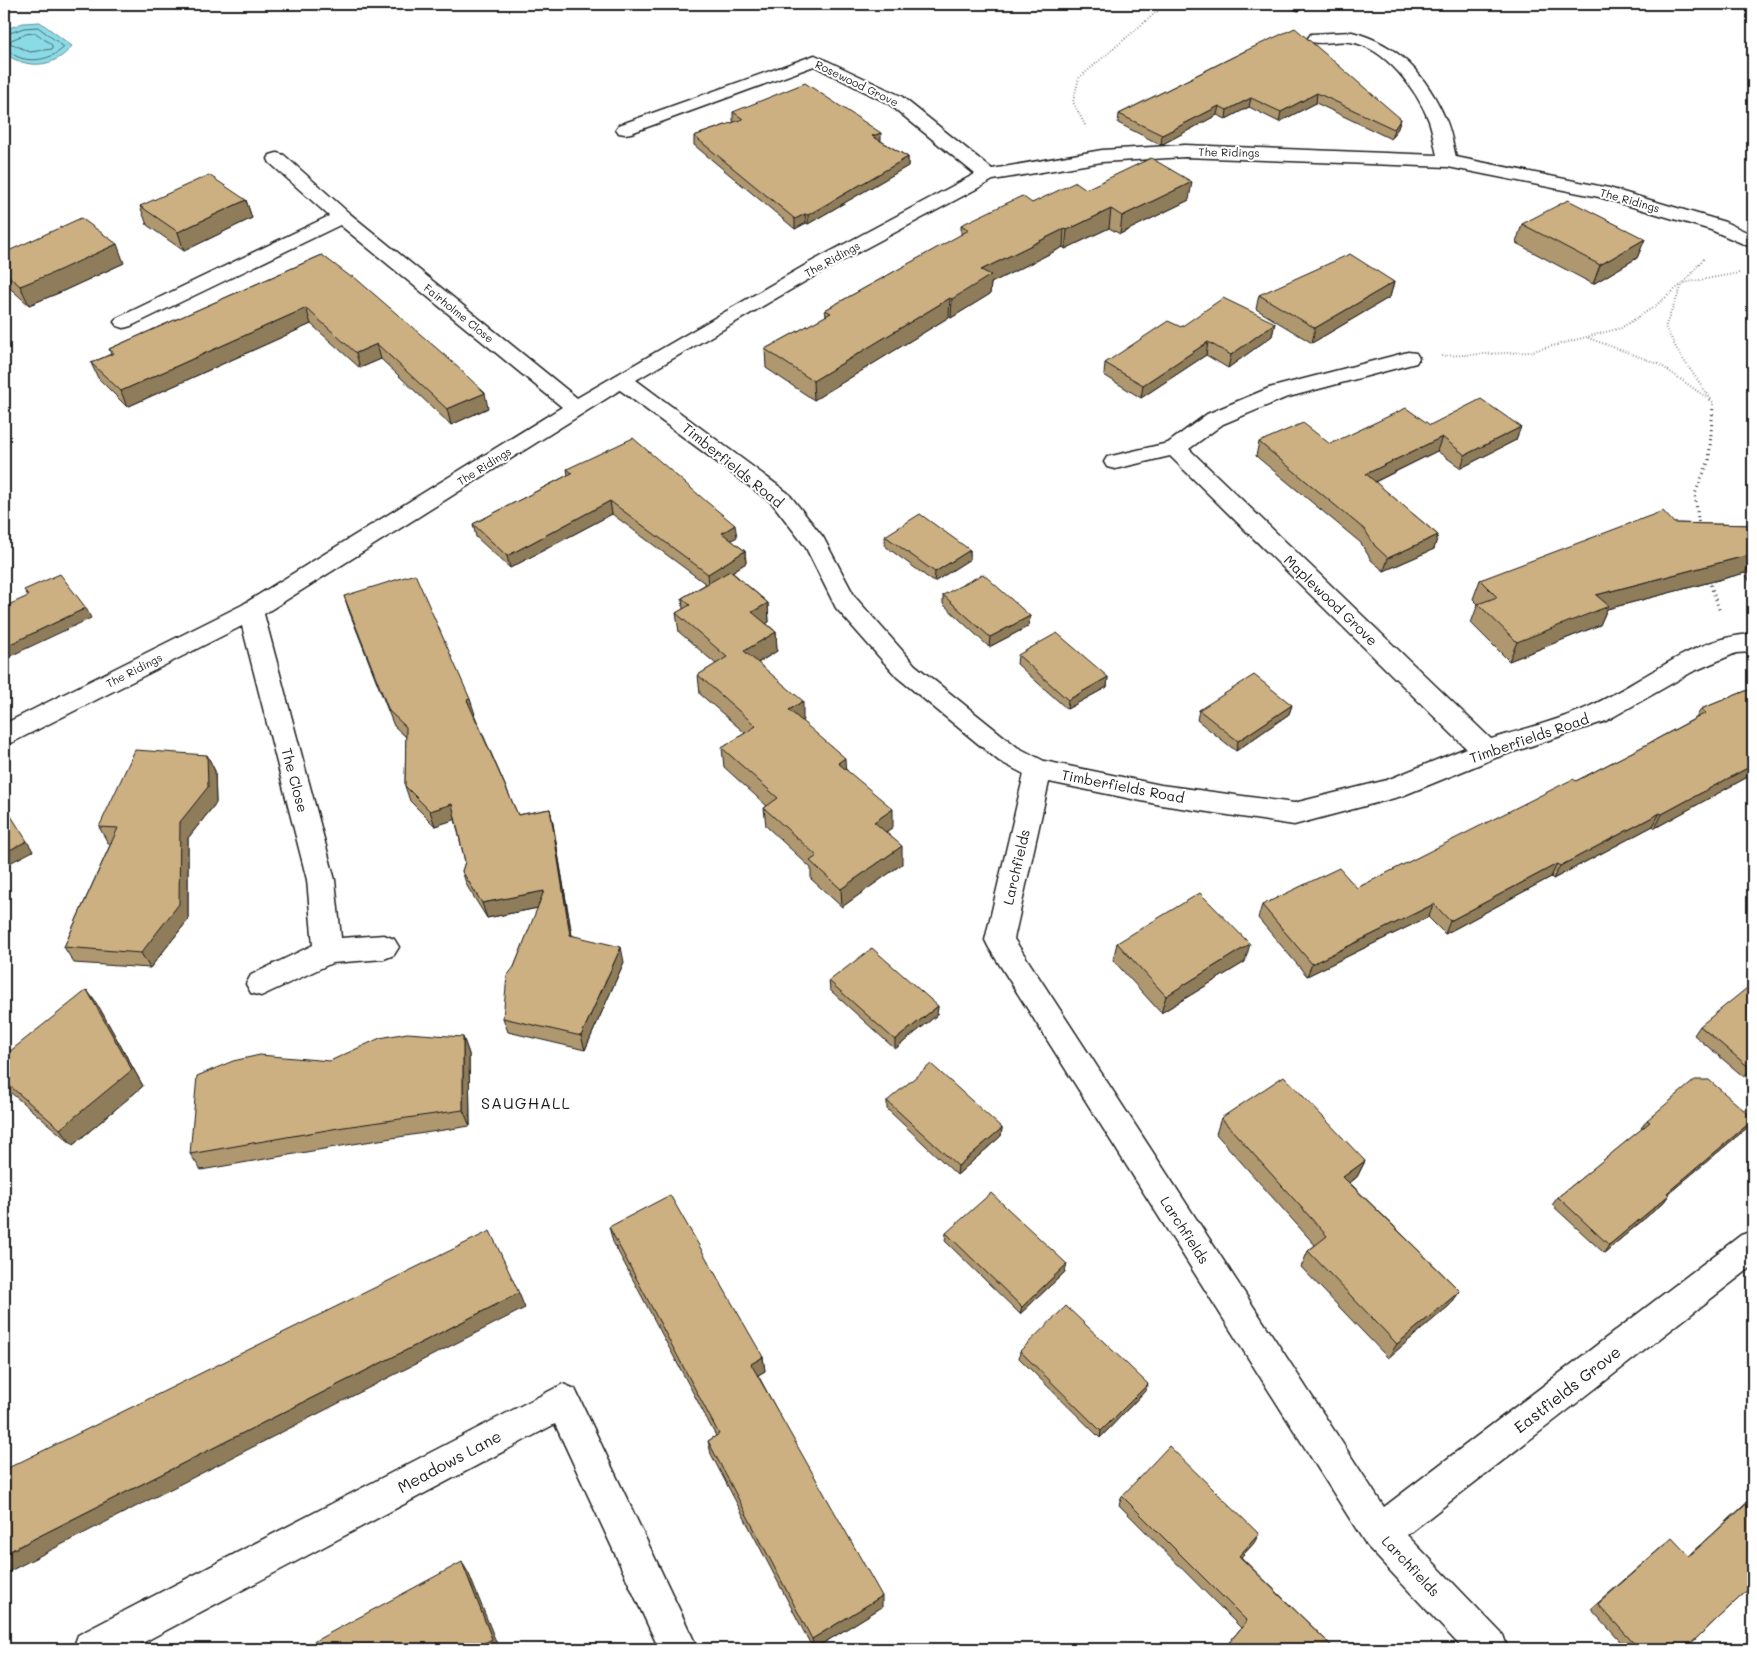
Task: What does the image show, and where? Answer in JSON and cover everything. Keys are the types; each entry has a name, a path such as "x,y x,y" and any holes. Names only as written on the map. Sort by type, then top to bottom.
{"street":[{"path":"1317,38 1355,29 1382,48 1415,78 1438,121 1448,161"},
{"name":"Rosewood Grove","path":"625,129 814,60 895,100 988,176"},
{"path":"635,110 651,119"},
{"name":"The Ridings","path":"4,735 251,611 621,380 816,267 988,176 1102,156 1195,152 1448,161 1602,192 1718,226 1753,242"},
{"name":"Fairholme Close","path":"277,159 342,217 576,408"},
{"path":"124,322 342,217"},
{"path":"161,281 180,295"},
{"path":"1115,462 1175,448 1216,419 1277,393 1408,358"},
{"name":"Timberfields Road","path":"621,380 780,498 815,543 846,602 906,671 1008,754 1038,770 1161,795 1294,814 1392,789 1486,751 1597,714 1683,666 1743,643"},
{"name":"Maplewood Grove","path":"1175,448 1486,751"},
{"name":"The Close","path":"251,611 320,880 328,951"},
{"name":"Larchfields","path":"1038,770 999,940 1380,1533 1489,1649"},
{"path":"261,984 328,951 384,947"},
{"name":"Eastfields Grove","path":"1380,1533 1753,1246"},
{"name":"Meadows Lane","path":"92,1649 563,1401 679,1649"}],"path":[{"path":"1102,156 1073,102 1080,78 1166,4"},
{"path":"1408,358 1529,352 1621,328 1654,307 1683,282 1706,256 1718,226"},
{"path":"1683,282 1744,272"},
{"path":"1683,282 1665,327 1680,355 1713,402 1709,460 1695,494 1699,529"},
{"path":"1588,338 1659,364 1713,402"},
{"path":"1707,574 1743,643"}],"water":[{"path":"40,22 72,46 65,54 48,63 30,64 21,62 4,53 4,30 23,23"}],"building":[{"path":"1295,28 1401,119 1394,129 1317,93 1281,112 1251,98 1227,110 1219,106 1162,135 1119,114 1245,51"},
{"path":"805,83 881,133 872,136 908,157 808,215 805,214 795,219 694,136 743,119 733,112"},
{"path":"1151,158 1192,182 1122,216 1111,209 1067,230 1064,229 981,270 991,275 813,381 765,349 831,313 825,310 969,230 961,225 1022,196 1032,203 1076,182 1086,189"},
{"path":"209,175 246,200 178,232 140,206"},
{"path":"1568,200 1645,239 1600,265 1522,224"},
{"path":"81,218 117,244 20,286 4,272 4,253"},
{"path":"1350,254 1394,282 1315,328 1259,295"},
{"path":"322,255 351,277 353,276 449,359 485,393 447,409 377,344 356,353 306,308 121,391 91,363 114,353 109,349"},
{"path":"1223,298 1275,323 1231,355 1208,342 1143,385 1105,363 1168,321 1181,327"},
{"path":"1481,399 1521,427 1465,455 1442,437 1366,474 1438,535 1388,558 1375,546 1365,530 1259,442 1303,423 1330,444 1406,408 1430,425"},
{"path":"633,438 735,525 722,533 745,551 708,574 610,501 507,556 473,524 572,473 567,469"},
{"path":"1663,511 1674,523 1753,525 1753,554 1596,595 1609,606 1517,642 1478,604 1497,597 1480,580"},
{"path":"920,514 970,550 935,572 885,536"},
{"path":"730,571 768,603 752,612 776,632 744,651 803,701 789,710 845,758 838,763 893,809 874,822 902,846 841,889 810,861 817,856 764,808 778,798 722,748 756,726 698,675 727,657 676,613 690,605 682,598"},
{"path":"60,574 86,608 4,647 4,607 28,596 24,590"},
{"path":"415,574 470,699 467,700 518,815 550,809 570,935 621,947 581,1036 503,1018 507,976 514,967 544,891 482,903 462,871 465,862 452,804 430,811 405,786 406,727 389,711 344,596"},
{"path":"983,574 1030,616 990,637 943,595"},
{"path":"1057,633 1108,677 1068,700 1018,655"},
{"path":"1254,675 1292,705 1238,741 1199,710"},
{"path":"1753,688 1753,765 1662,814 1660,813 1560,866 1557,864 1450,921 1434,904 1312,964 1262,905 1339,868 1357,888 1573,779 1576,781 1640,748 1706,713 1701,709"},
{"path":"135,750 207,755 208,787 180,822 179,904 141,953 64,947 118,828 99,827"},
{"path":"4,805 27,841 4,853"},
{"path":"1200,893 1250,944 1166,996 1117,943"},
{"path":"872,948 938,1006 895,1040 829,981"},
{"path":"1752,984 1753,1066 1751,1069 1700,1026"},
{"path":"87,990 132,1070 60,1129 4,1081 4,1056"},
{"path":"407,1033 463,1037 463,1110 344,1127 190,1154 197,1076 233,1061 260,1055 330,1061 380,1038"},
{"path":"931,1064 1002,1128 958,1166 887,1101"},
{"path":"1284,1076 1365,1161 1343,1177 1460,1291 1397,1344 1308,1251 1327,1236 1221,1118"},
{"path":"1695,1080 1709,1080 1753,1120 1667,1193 1669,1195 1609,1245 1558,1197 1650,1122 1647,1120"},
{"path":"991,1193 1067,1264 1022,1307 946,1233"},
{"path":"670,1195 763,1357 751,1364 882,1596 812,1639 708,1441 719,1434 609,1227"},
{"path":"490,1231 519,1293 4,1554 4,1470"},
{"path":"1066,1306 1148,1384 1101,1431 1020,1351"},
{"path":"1169,1446 1259,1534 1239,1556 1335,1649 1231,1649 1227,1645 1247,1621 1122,1496"},
{"path":"1753,1498 1753,1585 1685,1649 1639,1649 1598,1604 1672,1538 1689,1556"},
{"path":"462,1562 492,1639 473,1649 300,1649"}],"district":[{"name":"SAUGHALL","path":"526,1102"}]}
